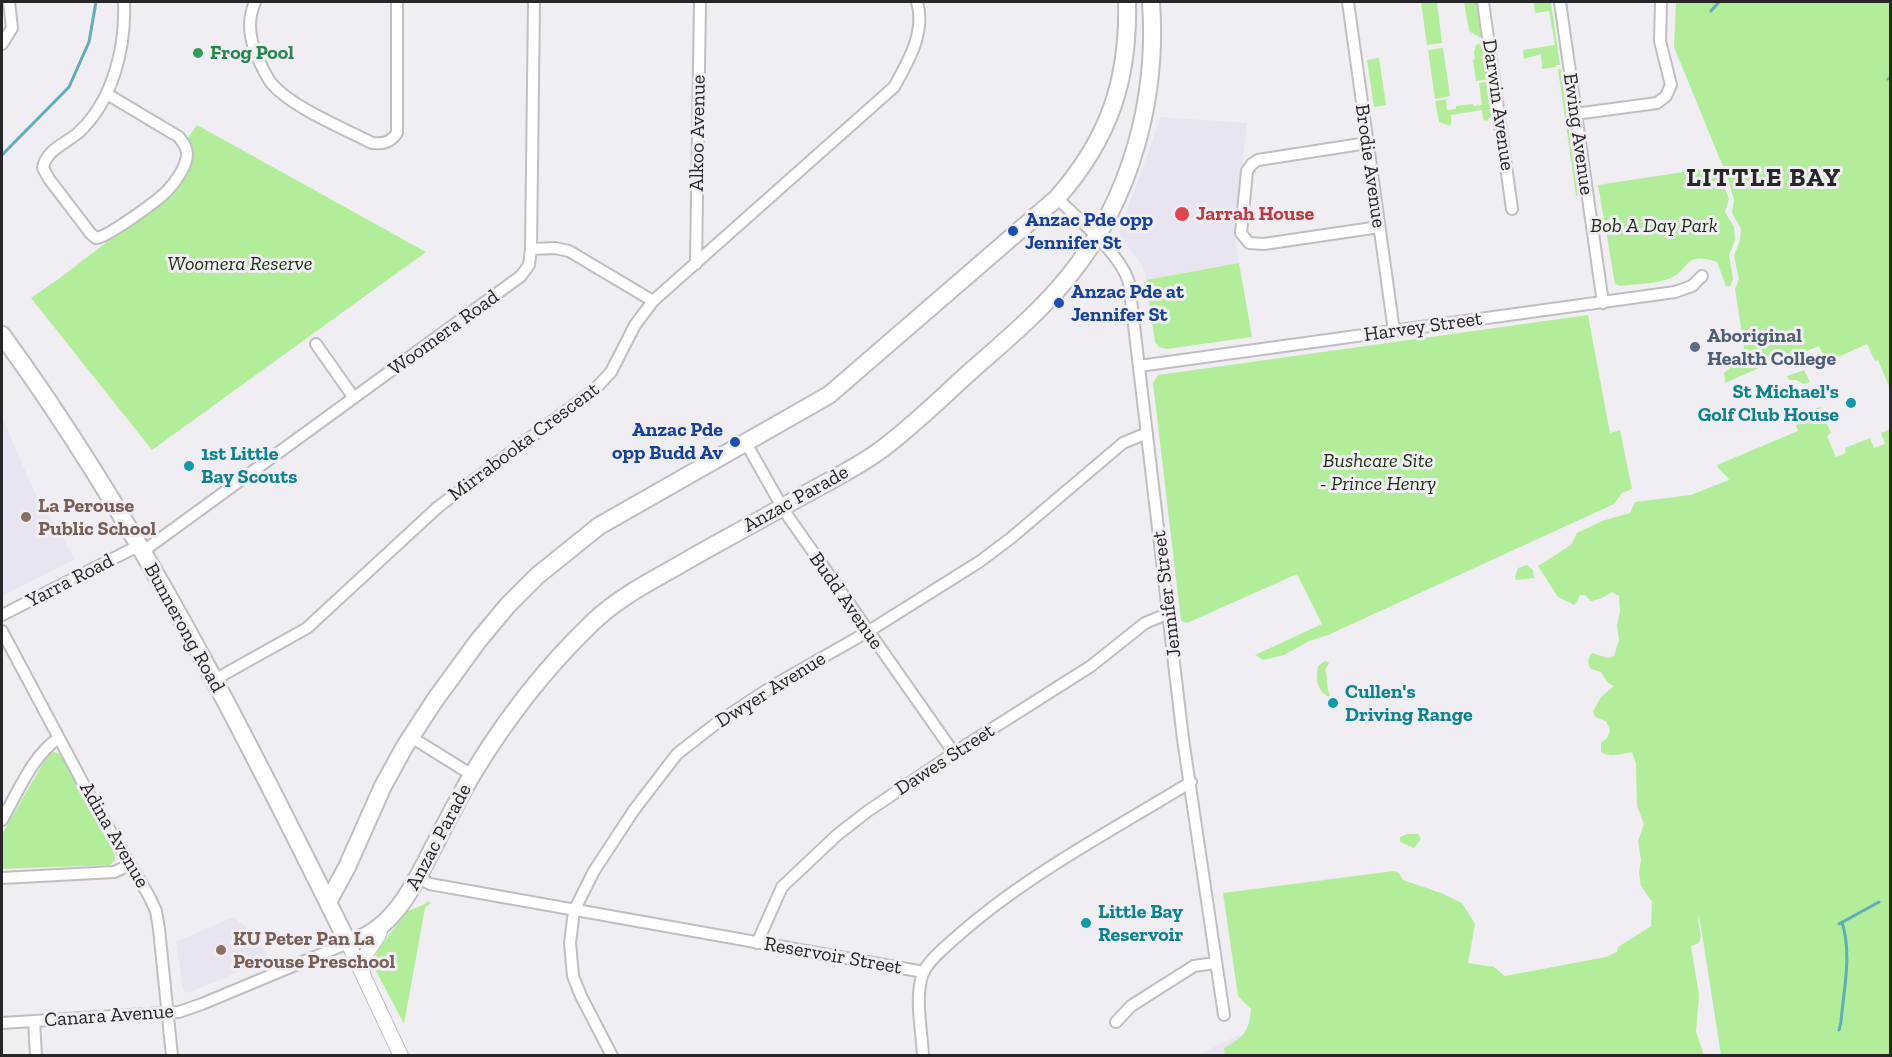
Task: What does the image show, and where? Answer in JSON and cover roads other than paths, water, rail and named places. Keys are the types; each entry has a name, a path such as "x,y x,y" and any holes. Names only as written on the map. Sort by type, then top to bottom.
{"main road":[{"path":"401,1056 328,902 347,867 383,786 411,737 462,663 492,625 522,591 556,559 607,521 838,388 1057,198 1091,153 1112,106 1124,68 1127,2"},
{"name":"Anzac Parade","path":"348,943 359,940 382,925 405,899 419,878 472,775 523,701 562,654 597,619 642,586 868,459 1006,340 1070,275 1096,237 1130,168 1145,116 1152,63 1151,2"},
{"name":"Bunnerong Road","path":"2,335 76,441 140,549 214,680 328,902"},
{"path":"363,975 364,957 378,936 382,925"}],"street":[{"path":"2,44 12,28 9,2"},
{"path":"107,94 180,137 186,148 187,156 184,166 167,191 109,234 96,238 49,179 43,168 44,160 50,153 90,120 107,94 120,57 125,22 124,2"},
{"path":"255,2 249,25 251,42 272,84 291,100 372,143 381,144 388,142 397,133 398,2"},
{"name":"Woomera Road","path":"140,549 354,398 521,276 529,265 534,2"},
{"name":"Alkoo Avenue","path":"696,264 700,2"},
{"name":"Mirrabooka Crescent","path":"214,680 307,628 452,495 595,389 610,372 639,319 653,301 894,87 915,50 920,10 917,2"},
{"name":"Brodie Avenue","path":"1347,2 1394,330"},
{"name":"Darwin Avenue","path":"1483,2 1512,209"},
{"name":"Ewing Avenue","path":"1560,2 1602,303"},
{"path":"1575,114 1655,103 1669,92 1671,81 1659,35 1661,2"},
{"path":"1367,143 1258,160 1252,164 1246,174 1241,233 1249,243 1264,244 1379,227"},
{"name":"Jennifer Street","path":"1057,198 1125,270 1129,283 1183,739 1224,1015"},
{"path":"531,249 555,248 569,251 653,301"},
{"name":"Harvey Street","path":"1139,366 1678,291 1692,286 1702,276"},
{"path":"316,344 354,398"},
{"name":"Dwyer Avenue","path":"612,1056 580,996 573,976 570,944 574,911 594,871 634,810 677,754 718,722 776,684 868,632 979,562 1011,538 1123,443 1147,434"},
{"name":"Budd Avenue","path":"746,443 782,508 954,753"},
{"name":"Yarra Road","path":"2,615 140,549"},
{"name":"Dawes Street","path":"757,943 782,887 837,835 868,811 954,753 1091,666 1145,623 1169,613"},
{"name":"Adina Avenue","path":"2,632 156,911 172,1056"},
{"path":"411,737 472,775"},
{"path":"2,820 37,758 59,738"},
{"name":"Reservoir Street","path":"419,878 430,884 574,911 924,972 942,950 993,907 1050,868 1191,782"},
{"path":"2,878 114,872 130,864"},
{"name":"Canara Avenue","path":"2,1023 168,1013 202,1004 348,943"},
{"path":"1116,1022 1131,1006 1194,966 1215,963"},
{"path":"923,1056 920,1000 924,972"},
{"path":"34,1021 36,1056"}],"waterway":[{"path":"2,155 69,87 89,42 96,2"},
{"path":"1711,11 1719,2"},
{"path":"1839,924 1879,902"},
{"path":"1841,1021 1847,959 1842,922"},
{"path":"1839,1030 1841,1022"}],"place":[{"name":"Frog Pool","path":"198,53"},
{"name":"Jarrah House","path":"1182,214"},
{"name":"Anzac Pde opp Jennifer St","path":"1013,231"},
{"name":"Anzac Pde at Jennifer St","path":"1059,303"},
{"name":"Aboriginal Health College","path":"1695,347"},
{"name":"St Michael's Golf Club House","path":"1851,403"},
{"name":"Anzac Pde opp Budd Av","path":"735,442"},
{"name":"1st Little Bay Scouts","path":"189,466"},
{"name":"La Perouse Public School","path":"26,517"},
{"name":"Cullen's Driving Range","path":"1333,703"},
{"name":"Little Bay Reservoir","path":"1086,923"},
{"name":"KU Peter Pan La Perouse Preschool","path":"221,950"}],"district":[{"name":"LITTLE BAY","path":"1764,179"}],"park label":[{"name":"Bob A Day Park","path":"1654,226"},
{"name":"Woomera Reserve","path":"240,264"},
{"name":"Bushcare Site - Prince Henry","path":"1378,472"}]}
